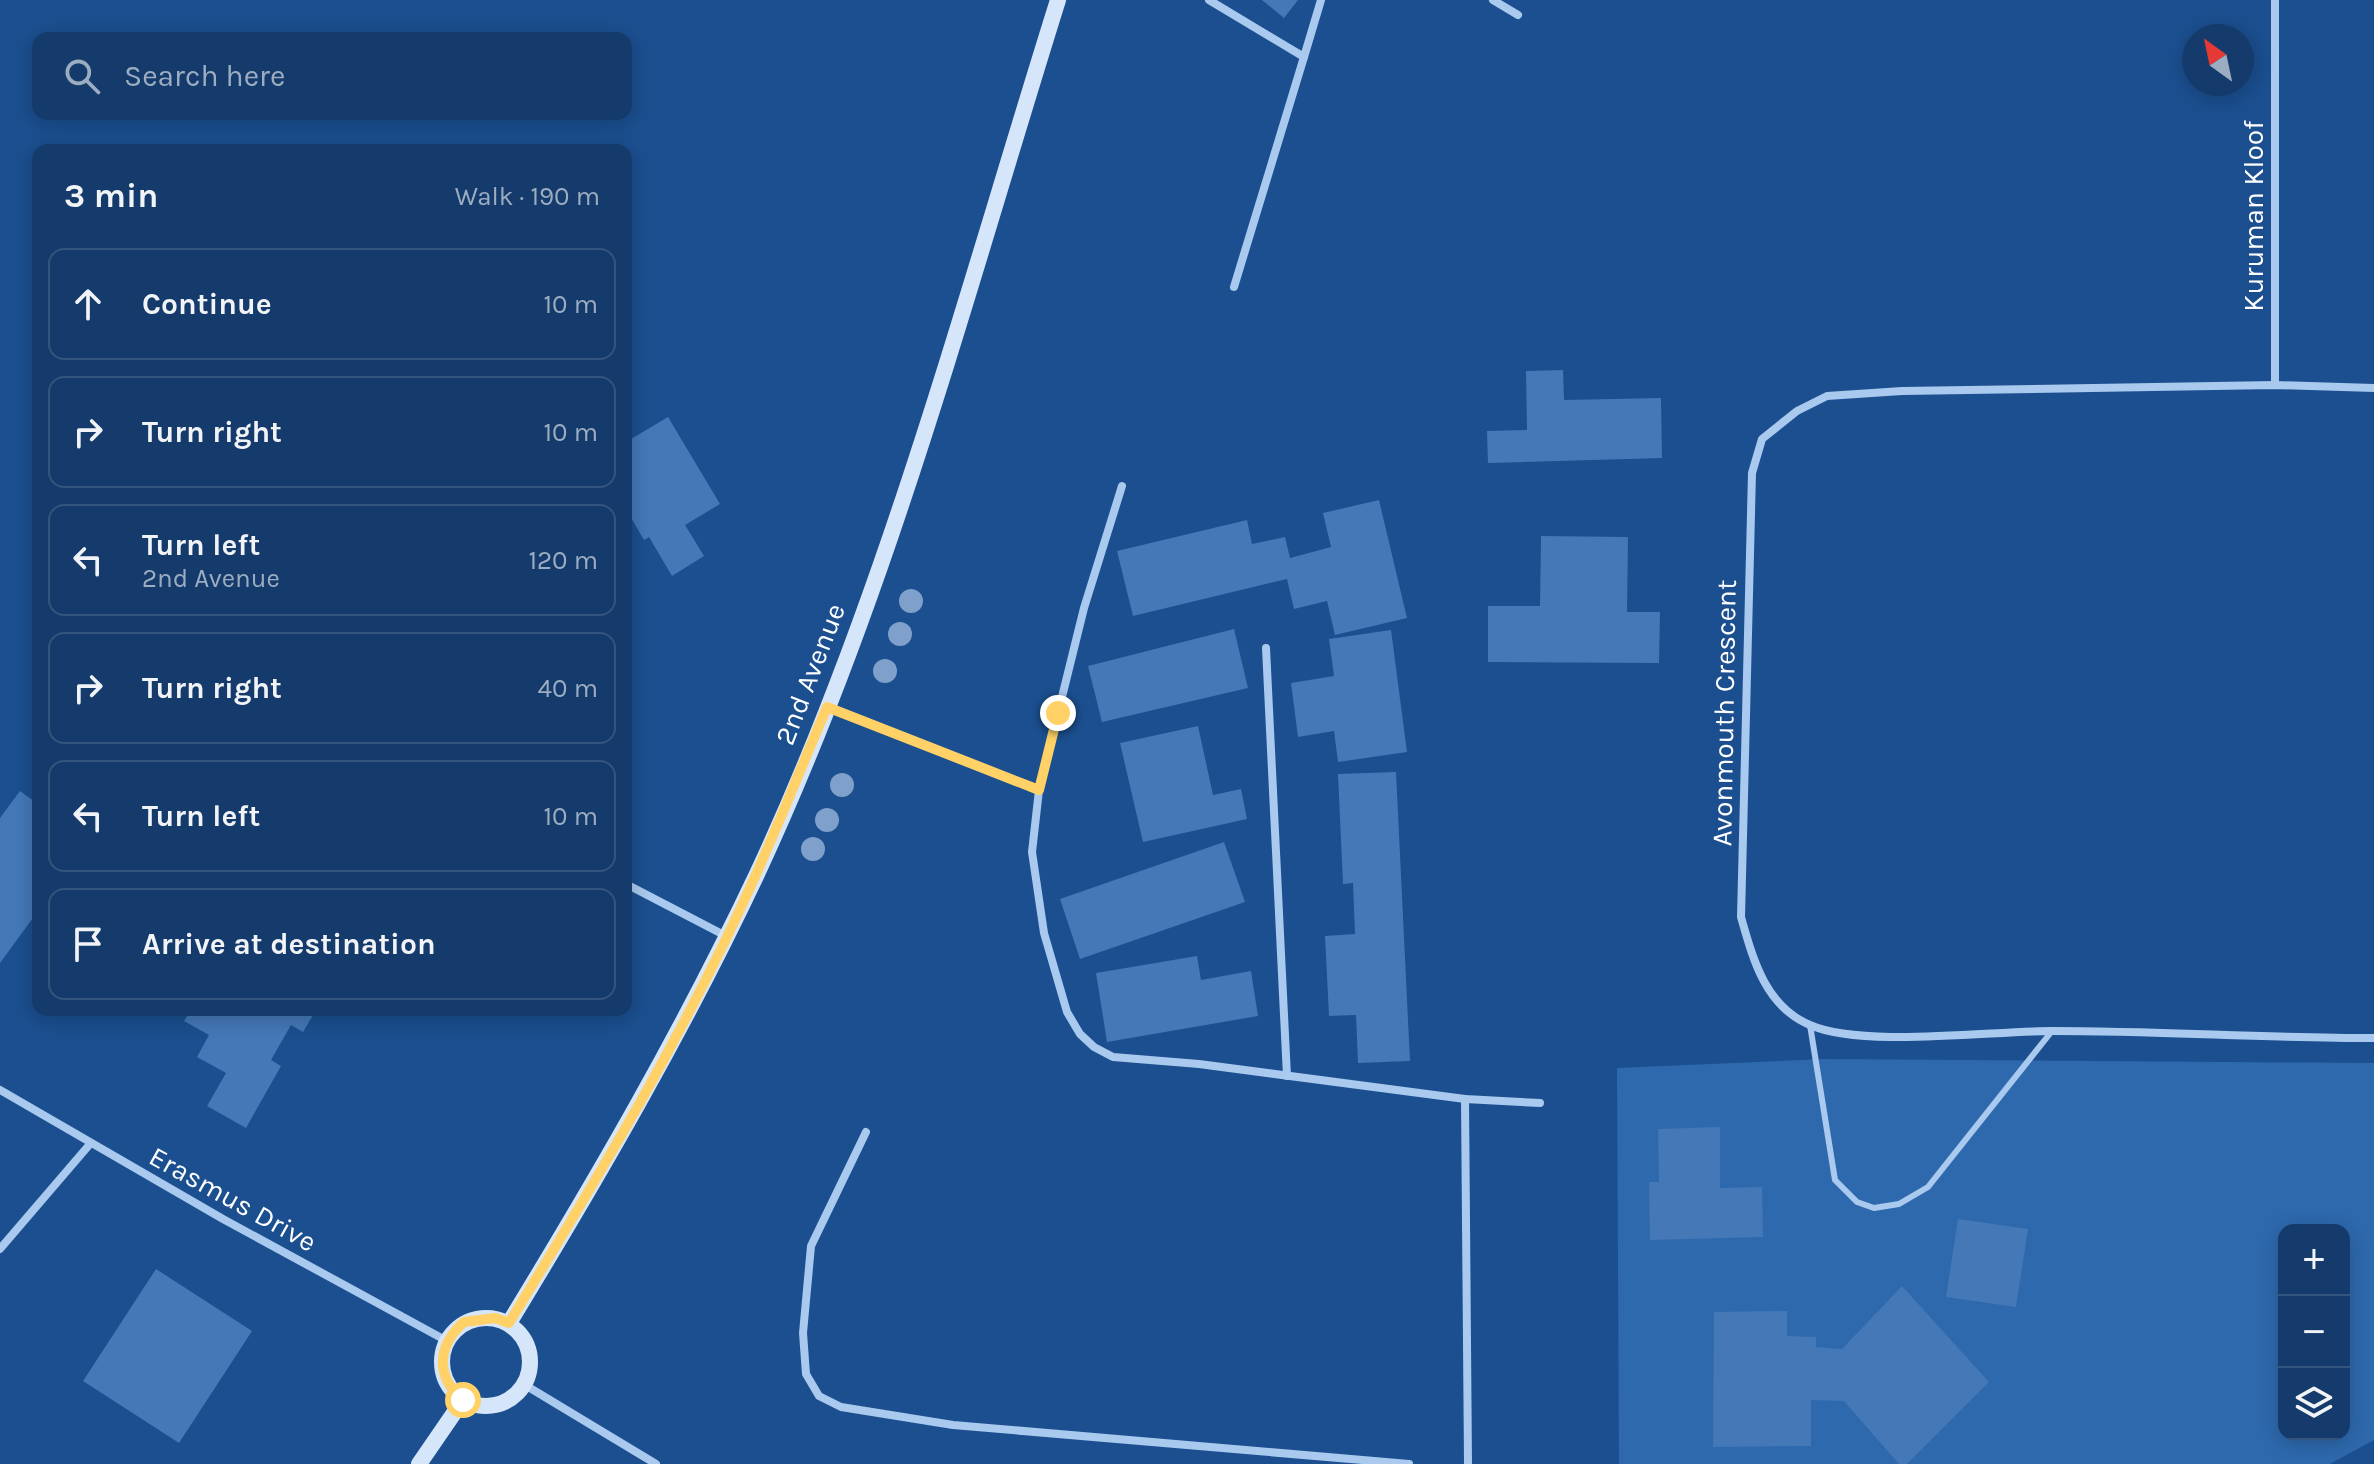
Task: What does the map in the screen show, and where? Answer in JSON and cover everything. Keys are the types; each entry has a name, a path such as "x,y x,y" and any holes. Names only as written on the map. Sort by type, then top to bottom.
{"street":[{"name":"2nd Avenue","path":"509,1323 601,1172 726,936 758,871 827,707 888,545 1058,0"},
{"path":"1209,0 1304,57"},
{"path":"1234,287 1321,0"},
{"path":"1493,0 1518,15"},
{"name":"Kuruman Kloof","path":"2275,0 2275,385"},
{"name":"Avonmouth Crescent","path":"2374,388 2275,385 1917,390 1827,396 1797,411 1762,439 1752,473 1741,917 1758,974 1780,1003 1810,1025 1858,1036 2052,1031 2374,1038"},
{"path":"1122,486 1084,608 1039,790 1032,852 1044,933 1067,1012 1080,1034 1113,1057 1199,1064 1465,1099 1540,1103"},
{"path":"1266,648 1287,1076"},
{"path":"827,707 1039,790"},
{"path":"632,887 726,936"},
{"name":"Erasmus Drive","path":"0,1090 90,1144 447,1341"},
{"path":"1465,1099 1468,1464"},
{"path":"866,1132 811,1246 803,1333 806,1374 819,1396 841,1407 953,1425 1409,1464"},
{"path":"0,1249 90,1144"},
{"path":"479,1318 509,1323 528,1344 530,1372 525,1385 504,1403 491,1406 463,1400 452,1390 444,1376 441,1361 447,1341 464,1322 479,1318"},
{"path":"525,1385 656,1464"},
{"path":"419,1464 463,1400"}],"lane":[{"path":"1810,1025 1835,1180 1857,1202 1874,1208 1899,1204 1928,1187 2052,1031"}],"shaded area":[{"path":"1823,1059 2374,1063 2374,1440 2330,1464 1619,1464 1617,1068"}],"building":[{"path":"1262,0 1298,0 1284,18"},
{"path":"1563,370 1564,400 1661,398 1662,458 1488,463 1487,431 1527,430 1526,371"},
{"path":"668,417 720,504 685,525 704,556 672,576 649,537 644,540 632,519 632,438"},
{"path":"1379,500 1407,618 1335,635 1327,601 1294,609 1287,579 1133,616 1117,551 1247,520 1252,544 1285,537 1290,558 1331,547 1323,513"},
{"path":"1541,536 1628,537 1627,612 1660,612 1659,663 1488,662 1488,606 1540,606"},
{"path":"1234,629 1248,688 1102,722 1088,666"},
{"path":"1391,630 1407,752 1338,762 1334,731 1298,737 1291,683 1334,676 1329,639"},
{"path":"1198,726 1213,795 1241,789 1247,819 1143,842 1120,743"},
{"path":"1396,772 1410,1061 1358,1063 1356,1015 1329,1016 1325,936 1355,934 1353,883 1343,884 1338,774"},
{"path":"20,791 32,800 32,919 0,963 0,818"},
{"path":"1224,842 1245,902 1080,959 1060,899"},
{"path":"1197,956 1201,980 1251,971 1258,1016 1107,1042 1096,973"},
{"path":"187,1016 312,1016 303,1032 291,1025 271,1060 281,1066 246,1128 207,1106 226,1073 197,1057 209,1035 184,1021"},
{"path":"1720,1127 1720,1188 1762,1187 1763,1237 1650,1240 1649,1182 1659,1182 1658,1129"},
{"path":"1958,1219 2028,1229 2016,1307 1946,1297"},
{"path":"156,1269 252,1331 179,1443 83,1381"},
{"path":"1902,1286 1989,1382 1907,1464 1899,1464 1844,1401 1811,1400 1811,1446 1713,1447 1714,1312 1787,1311 1787,1336 1816,1337 1816,1347 1842,1349"}],"route":[{"path":"463,1400 452,1390 444,1376 441,1361 445,1346 452,1333 464,1322 495,1318 509,1323 601,1172 683,1023 758,871 827,707 1039,790 1058,713"}]}
